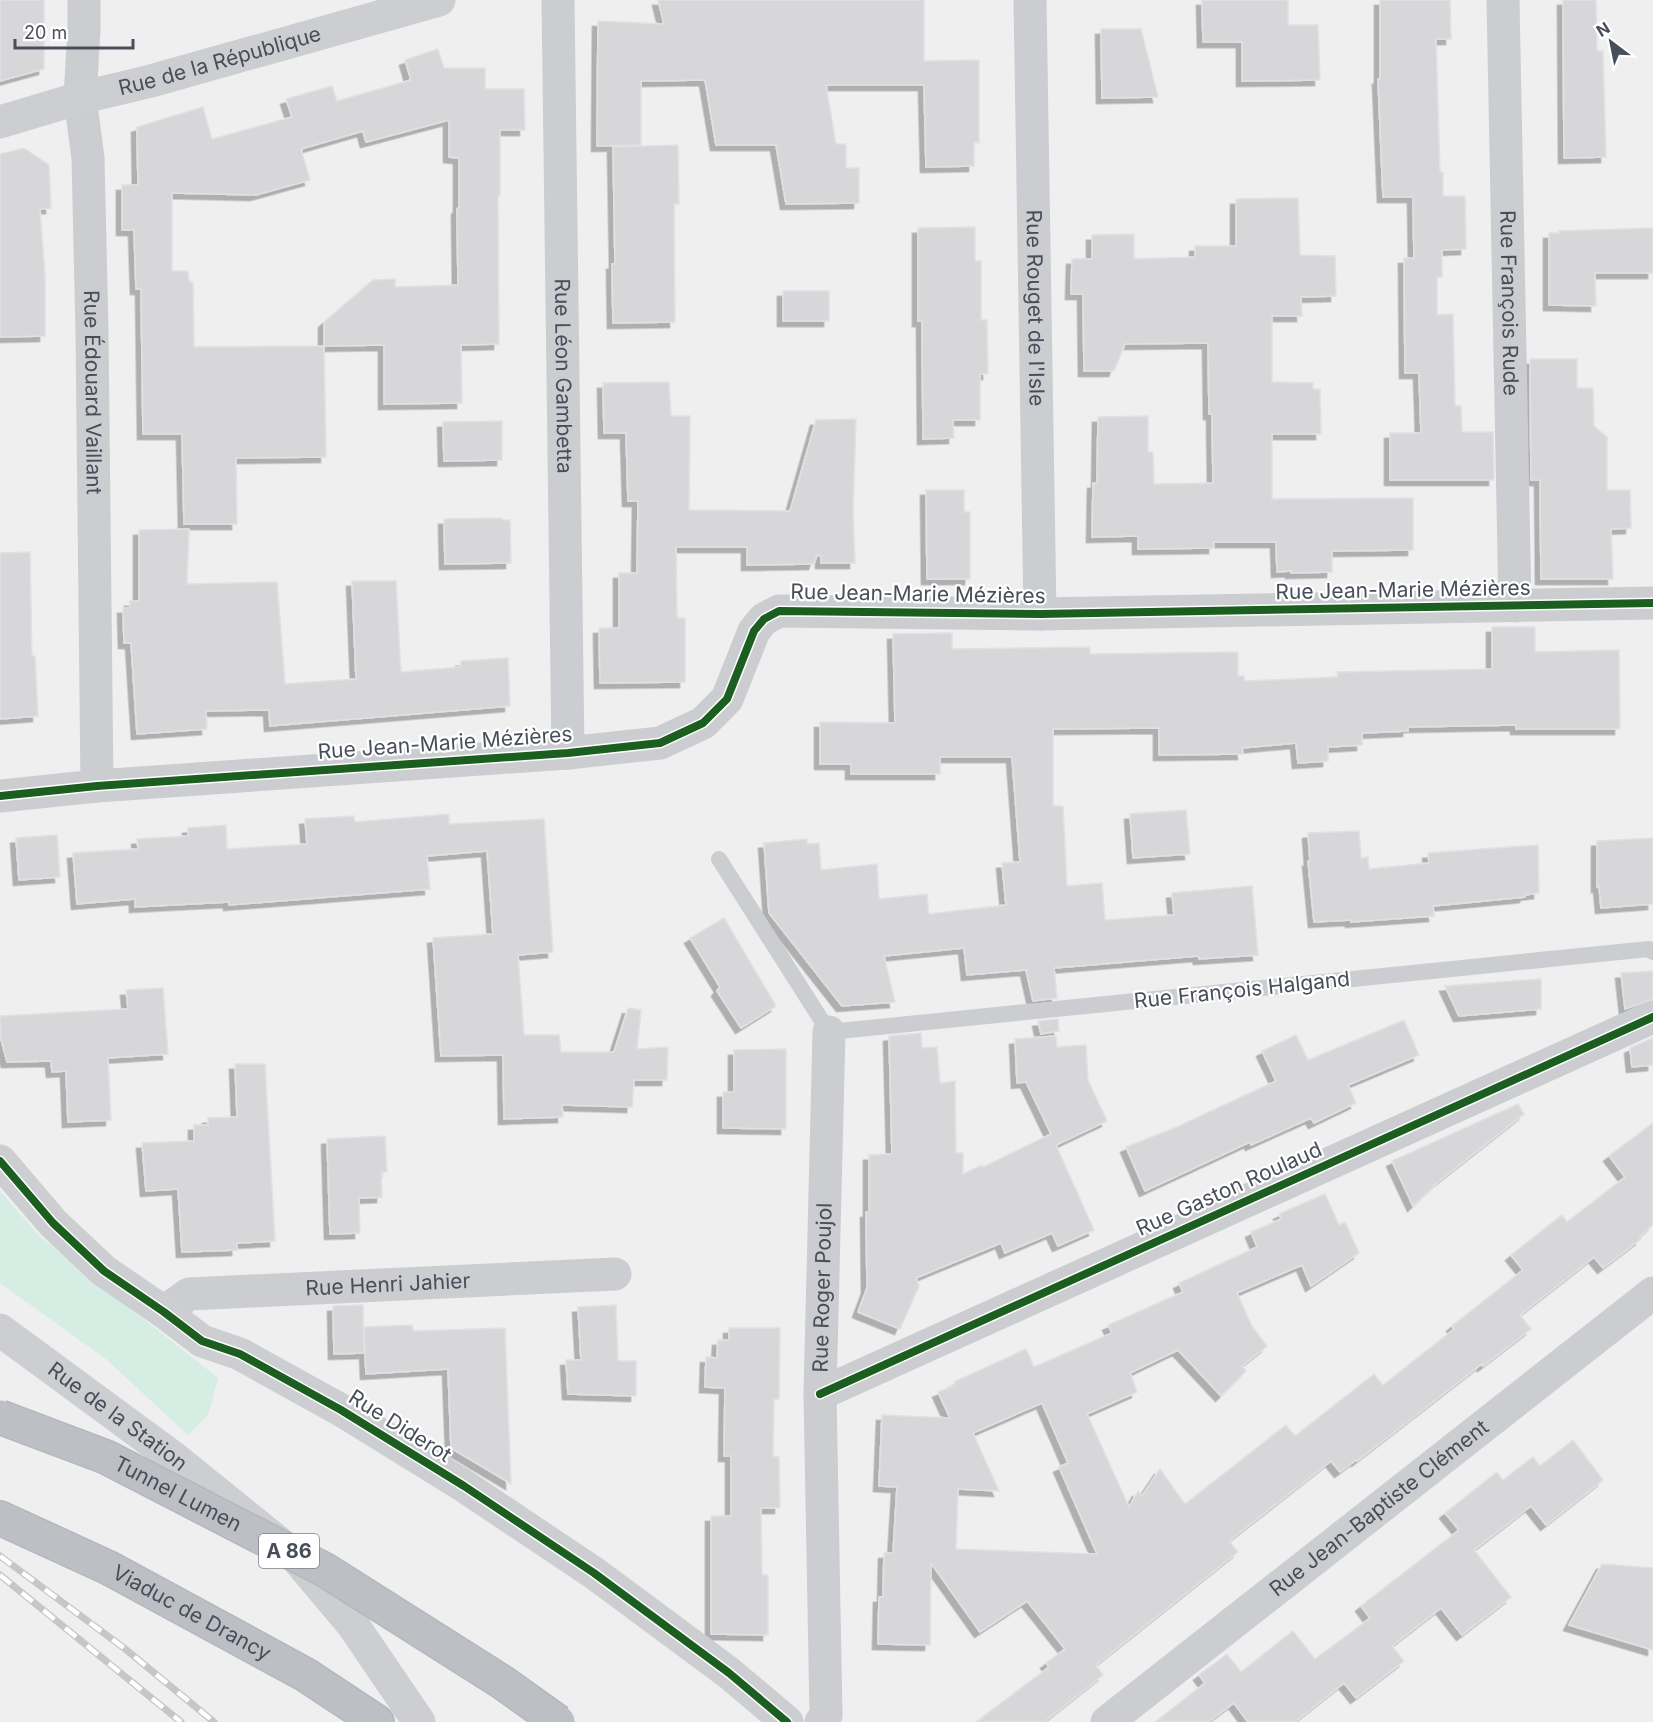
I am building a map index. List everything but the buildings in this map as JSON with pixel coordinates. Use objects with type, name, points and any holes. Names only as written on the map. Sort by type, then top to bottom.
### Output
[{"type":"highway","name":"Tunnel Lumen","points":[[0,1417],[106,1458],[325,1570],[502,1682],[558,1722]]},
{"type":"highway","name":"Viaduc de Drancy","points":[[0,1518],[109,1568],[306,1675],[377,1722]]},
{"type":"street","name":"Rue Édouard Vaillant","points":[[84,0],[80,98],[88,158],[97,786]]},
{"type":"street","name":"Rue de la République","points":[[0,123],[80,98],[151,81],[439,0]]},
{"type":"street","name":"Rue Léon Gambetta","points":[[558,0],[568,753]]},
{"type":"street","name":"Rue Rouget de l'Isle","points":[[1030,0],[1040,614]]},
{"type":"street","name":"Rue François Rude","points":[[1503,0],[1515,606]]},
{"type":"street","name":"Rue Jean-Marie Mézières","points":[[0,796],[97,786],[568,753],[660,743],[702,723],[727,699],[754,632],[764,619],[779,611],[1040,614],[1653,603]]},
{"type":"street","name":"Rue Gaston Roulaud","points":[[820,1394],[1653,1017]]},
{"type":"street","name":"Rue Roger Poujol","points":[[821,1722],[826,1715],[820,1394],[829,1032]]},
{"type":"street","name":"Rue Diderot","points":[[0,1161],[53,1223],[104,1271],[202,1341],[240,1354],[341,1410],[464,1486],[594,1572],[729,1673],[787,1722]]},
{"type":"street","name":"Rue Henri Jahier","points":[[164,1312],[189,1294],[615,1274]]},
{"type":"street","name":"Rue Jean-Baptiste Clément","points":[[1107,1722],[1653,1293]]},
{"type":"street","name":"Rue de la Station","points":[[0,1330],[174,1458],[295,1556],[353,1625],[419,1722]]},
{"type":"lane","points":[[719,859],[829,1032]]},
{"type":"lane","name":"Rue François Halgand","points":[[829,1032],[1649,949],[1653,952]]},
{"type":"green space","points":[[0,1191],[39,1236],[218,1378],[208,1415],[188,1435],[106,1359],[0,1283]]},
{"type":"railway","points":[[0,1556],[124,1648],[214,1722]]},
{"type":"railway","points":[[0,1575],[181,1722]]},
{"type":"cycle path","points":[[0,796],[97,786],[568,753],[660,743],[703,723],[727,699],[754,631],[764,619],[779,611],[1040,614],[1653,603]]},
{"type":"cycle path","points":[[820,1394],[1653,1017]]},
{"type":"cycle path","points":[[0,1161],[53,1223],[104,1271],[202,1341],[240,1354],[341,1410],[464,1486],[594,1573],[729,1673],[787,1722]]}]
